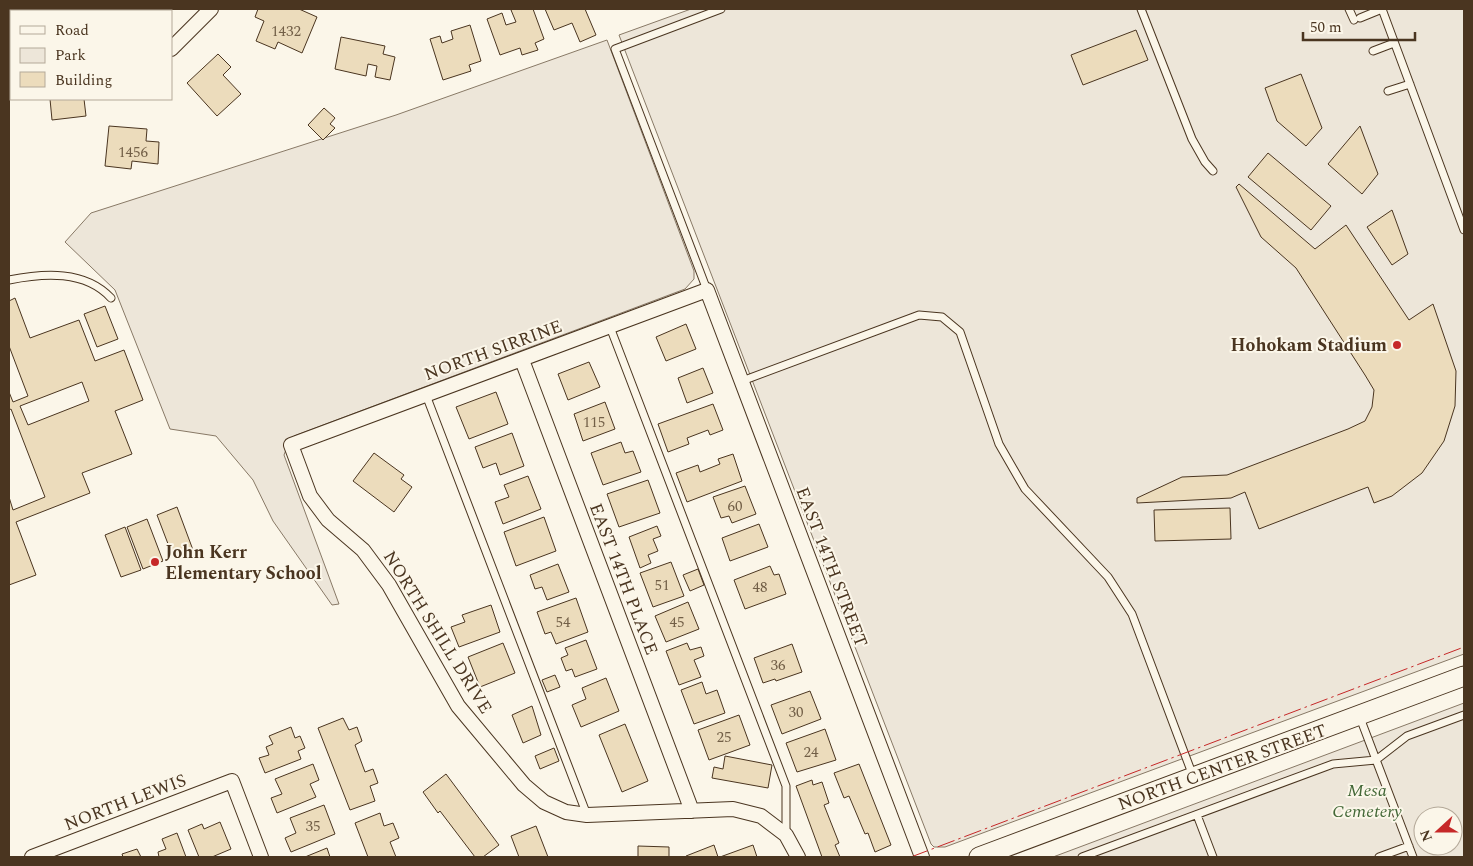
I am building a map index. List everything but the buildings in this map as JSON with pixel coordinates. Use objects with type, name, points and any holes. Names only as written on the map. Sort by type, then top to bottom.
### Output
[{"type":"street","points":[[172,48],[211,9]]},
{"type":"street","name":"NORTH SIRRINE","points":[[291,445],[707,290]]},
{"type":"street","name":"EAST 14TH STREET","points":[[707,290],[922,857]]},
{"type":"street","name":"EAST 14TH PLACE","points":[[522,360],[692,810]]},
{"type":"street","name":"NORTH SHILL DRIVE","points":[[291,445],[310,496],[328,520],[363,550],[390,585],[458,706],[524,785],[544,802],[566,812],[587,815],[733,809],[761,816],[786,835],[798,857]]},
{"type":"street","name":"NORTH CENTER STREET","points":[[979,857],[1464,676]]},
{"type":"street","name":"NORTH LEWIS","points":[[32,857],[232,781],[261,857]]},
{"type":"lane","points":[[707,290],[615,49],[721,9]]},
{"type":"lane","points":[[1141,9],[1192,140],[1204,162],[1213,171]]},
{"type":"lane","points":[[1349,9],[1357,19],[1382,9],[1464,230]]},
{"type":"lane","points":[[1373,51],[1394,43]]},
{"type":"lane","points":[[1388,91],[1410,84]]},
{"type":"lane","points":[[9,280],[27,277],[77,276],[102,288],[112,298]]},
{"type":"lane","points":[[742,381],[919,315],[942,317],[960,332],[999,444],[1025,489],[1108,577],[1132,614],[1193,777]]},
{"type":"lane","points":[[610,327],[786,786],[786,835]]},
{"type":"lane","points":[[426,395],[587,815]]},
{"type":"lane","points":[[1359,715],[1413,857]]},
{"type":"lane","points":[[1082,857],[1333,764],[1376,760],[1407,736],[1464,715]]},
{"type":"lane","points":[[1197,815],[1213,857]]},
{"type":"lane","points":[[1379,857],[1409,846]]},
{"type":"green space","points":[[691,9],[1464,9],[1464,654],[945,847],[934,847],[931,844],[619,35]]},
{"type":"green space","points":[[607,40],[694,271],[694,279],[685,289],[294,436],[289,442],[284,455],[339,604],[332,605],[273,521],[253,480],[216,436],[170,429],[115,290],[65,242],[91,213],[396,115]]},
{"type":"green space","name":"Mesa Cemetery","points":[[1464,703],[1464,857],[1053,857]]},
{"type":"power","points":[[911,857],[1464,647]]},
{"type":"place","name":"Hohokam Stadium","points":[[1397,345]]},
{"type":"place","name":"John Kerr Elementary School","points":[[155,562]]}]
